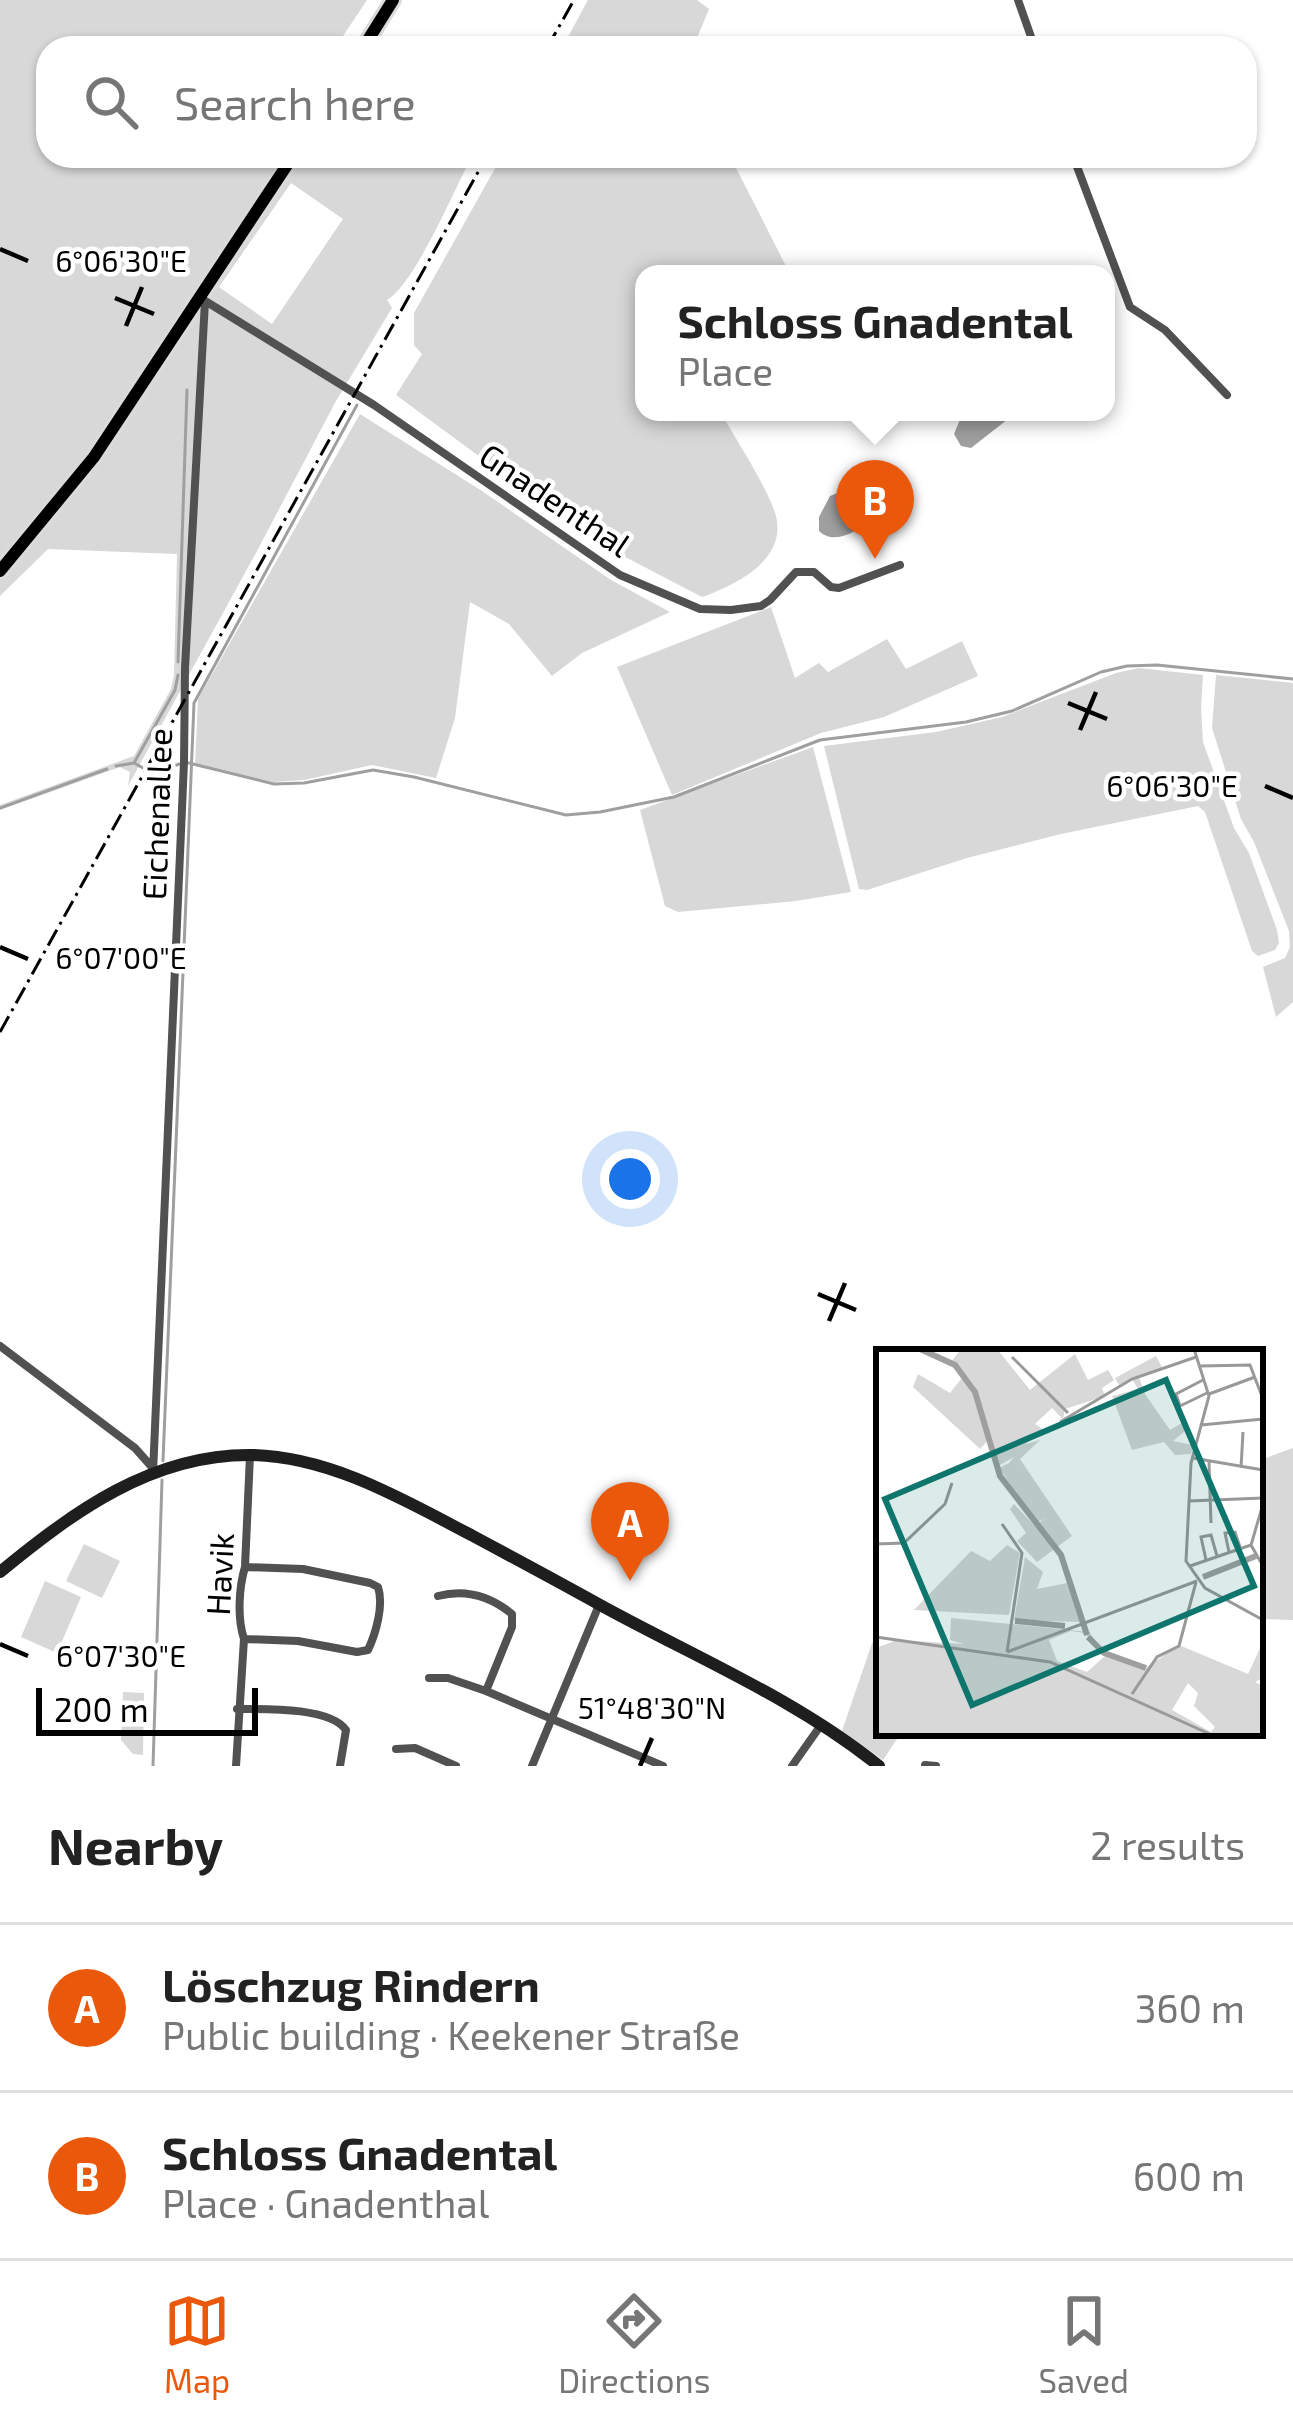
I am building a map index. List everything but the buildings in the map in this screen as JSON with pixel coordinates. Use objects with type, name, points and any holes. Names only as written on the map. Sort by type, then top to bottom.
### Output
[{"type":"main road","points":[[370,36],[393,0]]},
{"type":"main road","points":[[0,572],[94,457],[203,300],[286,168]]},
{"type":"main road","points":[[0,1572],[78,1511],[153,1473],[197,1460],[250,1455],[316,1466],[383,1491],[761,1690],[879,1766]]},
{"type":"street","points":[[1018,0],[1030,36]]},
{"type":"street","points":[[1078,168],[1114,265]]},
{"type":"street","points":[[1115,267],[1130,307],[1165,330],[1227,395]]},
{"type":"street","name":"Gnadenthal","points":[[203,300],[374,405],[620,574],[700,609],[730,610],[766,603],[796,572],[814,572],[839,588],[900,565]]},
{"type":"street","name":"Eichenallee","points":[[153,1473],[203,300]]},
{"type":"street","points":[[0,1346],[136,1448],[153,1473]]},
{"type":"street","name":"Havik","points":[[236,1766],[250,1455]]},
{"type":"street","points":[[244,1639],[298,1640],[368,1650],[381,1596],[370,1582],[303,1569],[245,1567]]},
{"type":"street","points":[[438,1596],[458,1591],[475,1595],[512,1614],[512,1628],[486,1691]]},
{"type":"street","points":[[532,1766],[599,1604]]},
{"type":"street","points":[[429,1678],[448,1678],[486,1691],[663,1766]]},
{"type":"street","points":[[237,1709],[301,1712],[340,1722],[346,1730],[340,1766]]},
{"type":"street","points":[[791,1766],[820,1725]]},
{"type":"street","points":[[397,1749],[415,1748],[456,1766]]},
{"type":"street","points":[[925,1765],[936,1766]]},
{"type":"shaded area","points":[[0,0],[367,0],[343,36],[36,36],[36,168],[466,168],[422,256],[387,300],[392,308],[336,401],[128,786],[130,772],[120,767],[0,810],[0,805],[134,756],[174,675],[177,554],[48,549],[0,596]],"holes":[[[291,183],[343,219],[272,324],[219,287]]]},
{"type":"shaded area","points":[[588,0],[697,0],[709,9],[698,36],[568,36]]},
{"type":"shaded area","points":[[495,168],[736,168],[785,265],[635,265],[635,421],[726,421],[774,511],[777,536],[772,549],[754,570],[702,597],[608,548],[396,395],[422,354],[414,345],[414,313]]},
{"type":"shaded area","points":[[360,414],[611,580],[670,612],[582,653],[552,676],[509,624],[470,602],[455,718],[436,778],[372,765],[273,782],[195,766],[198,699]]},
{"type":"shaded area","points":[[959,421],[1006,421],[971,448],[961,446],[954,434]]},
{"type":"shaded area","points":[[847,489],[877,499],[880,517],[849,534],[826,536],[819,531],[819,517],[830,496]]},
{"type":"shaded area","points":[[771,607],[795,678],[819,663],[828,672],[887,639],[906,669],[962,641],[978,676],[884,717],[821,733],[672,795],[617,667]]},
{"type":"shaded area","points":[[1139,668],[1203,675],[1203,742],[1277,930],[1275,950],[1258,956],[1252,951],[1205,812],[1198,806],[1061,834],[859,889],[824,746],[936,732],[1002,717]]},
{"type":"shaded area","points":[[1216,675],[1293,683],[1293,1002],[1276,1017],[1263,967],[1285,958],[1289,931],[1241,819],[1212,728]]},
{"type":"shaded area","points":[[813,747],[851,892],[678,912],[665,906],[640,810]]},
{"type":"shaded area","points":[[1293,1448],[1293,1620],[1263,1619],[1263,1459]]},
{"type":"shaded area","points":[[84,1544],[120,1561],[102,1598],[66,1581]]},
{"type":"shaded area","points":[[45,1581],[81,1597],[57,1653],[21,1637]]},
{"type":"shaded area","points":[[876,1640],[876,1736],[899,1736],[883,1760],[842,1731]]},
{"type":"shaded area","points":[[123,1692],[144,1693],[143,1755],[133,1754],[121,1740]]},
{"type":"waterway","points":[[178,662],[187,390]]},
{"type":"waterway","points":[[163,1461],[194,703],[357,405]]},
{"type":"waterway","points":[[189,763],[274,784],[373,770],[566,815],[674,797],[820,740],[966,722],[1012,711],[1101,672],[1127,666],[1293,679]]},
{"type":"waterway","points":[[134,763],[175,690],[178,675]]},
{"type":"waterway","points":[[116,766],[134,763],[154,774],[179,764]]},
{"type":"waterway","points":[[0,808],[107,769]]},
{"type":"waterway","points":[[153,1766],[162,1480]]},
{"type":"railway","points":[[554,36],[574,0]]},
{"type":"railway","points":[[0,1032],[480,168]]},
{"type":"place","name":"Schloss Gnadental","points":[[875,559]]},
{"type":"place","name":"Löschzug Rindern","points":[[630,1581]]}]
